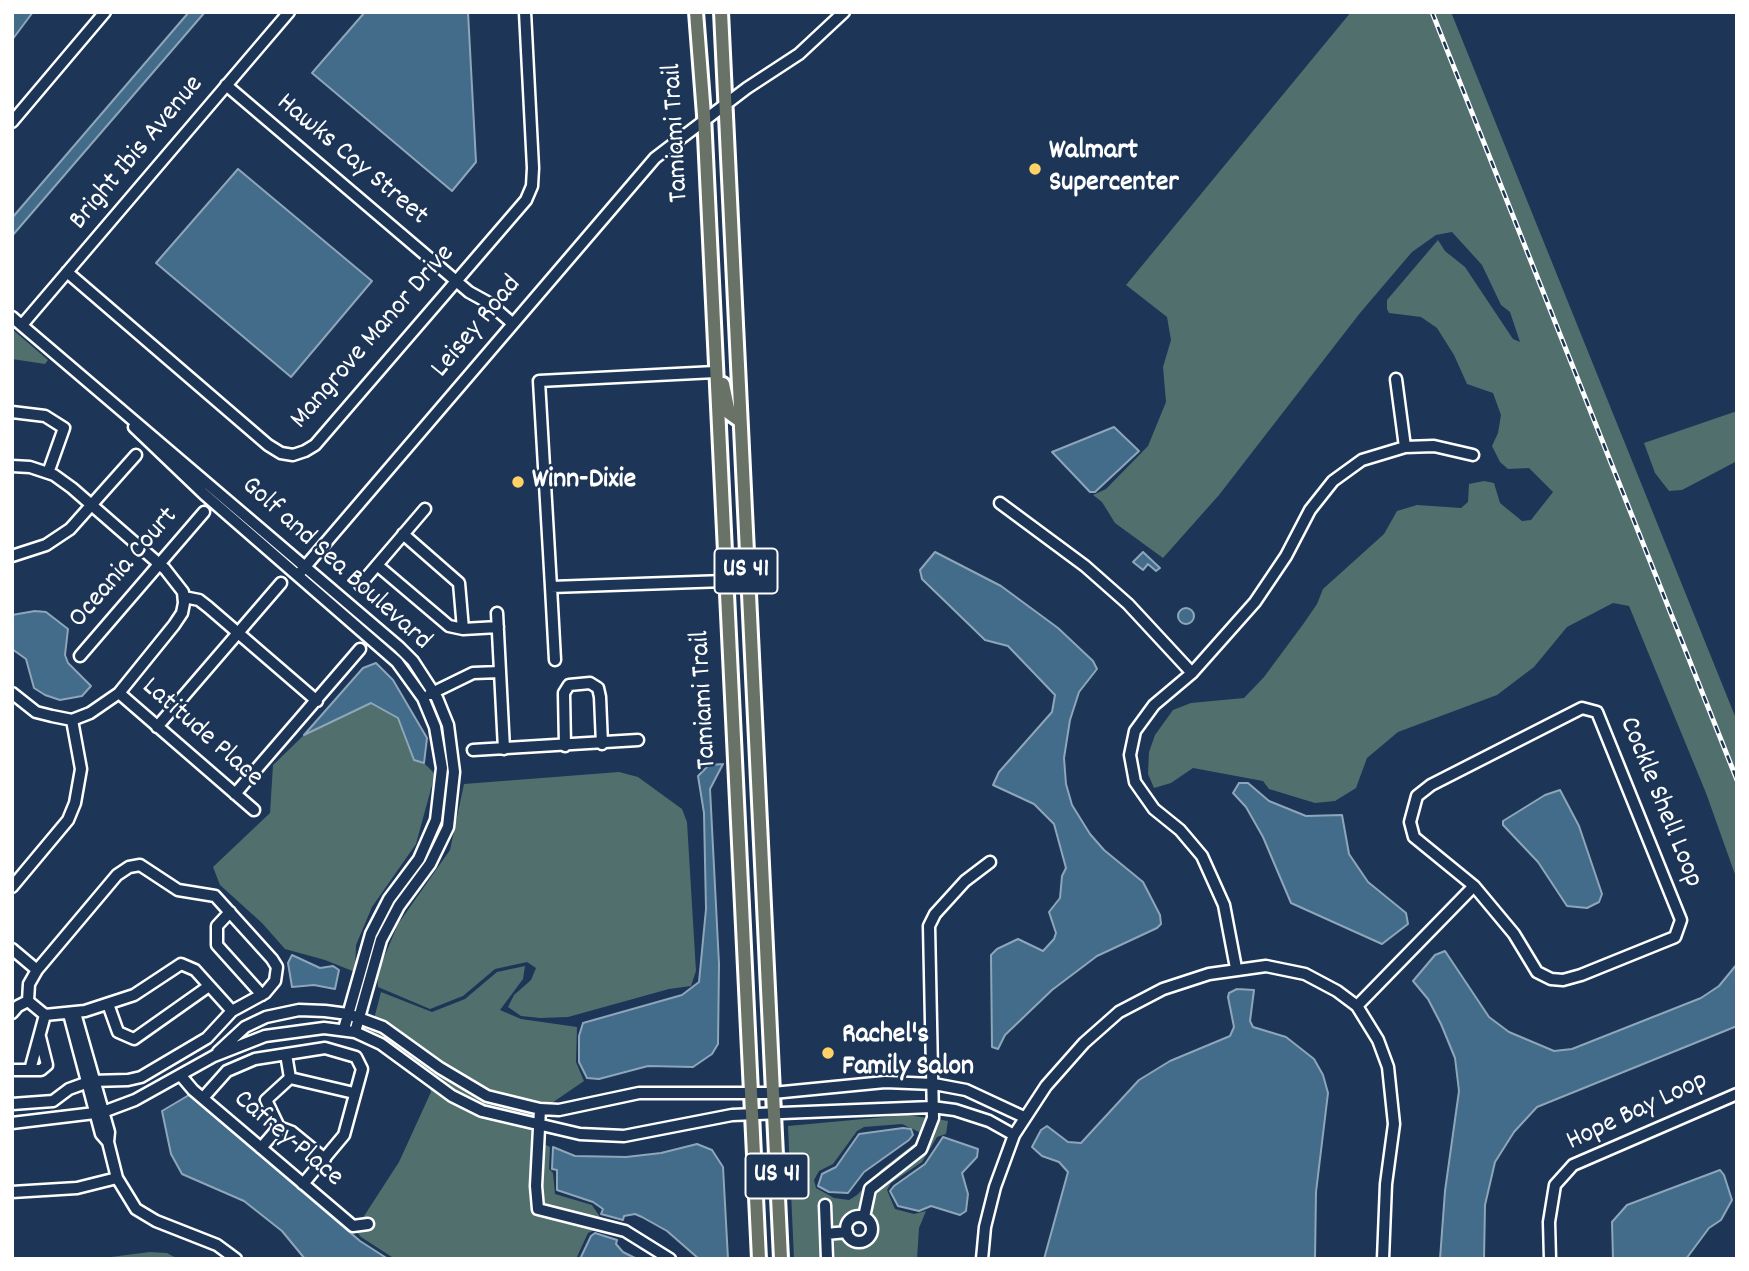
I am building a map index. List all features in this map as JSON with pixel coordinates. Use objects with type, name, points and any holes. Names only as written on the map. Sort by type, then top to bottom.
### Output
[{"type":"main road","name":"Tamiami Trail","points":[[696,12],[704,122],[759,1259]]},
{"type":"main road","name":"Tamiami Trail","points":[[721,12],[781,1259]]},
{"type":"main road","points":[[713,334],[722,348],[725,402],[729,413],[740,421]]},
{"type":"main road","points":[[725,581],[739,587],[748,612]]},
{"type":"main road","points":[[736,802],[744,824],[760,837]]},
{"type":"street","points":[[12,122],[105,12]]},
{"type":"street","name":"Bright Ibis Avenue","points":[[22,325],[289,12]]},
{"type":"street","name":"Mangrove Manor Drive","points":[[67,272],[268,445],[281,453],[293,455],[315,445],[526,200],[532,186],[525,12]]},
{"type":"street","name":"Leisey Road","points":[[302,571],[654,158],[799,54],[844,12]]},
{"type":"street","name":"Hawks Cay Street","points":[[226,85],[456,280],[512,323]]},
{"type":"street","name":"Golf and Sea Boulevard","points":[[12,317],[302,571],[397,662],[423,698],[435,727],[442,768],[436,820],[419,859],[389,899],[375,924],[344,1029]]},
{"type":"street","points":[[555,660],[539,381],[715,373]]},
{"type":"street","points":[[1396,379],[1405,447]]},
{"type":"street","points":[[12,412],[45,416],[64,428],[48,473]]},
{"type":"street","points":[[1236,968],[1224,905],[1202,856],[1180,830],[1141,794],[1131,768],[1131,743],[1142,718],[1192,673],[1255,602],[1326,488],[1362,460],[1405,447],[1434,446],[1473,455]]},
{"type":"street","points":[[12,556],[32,551],[58,538],[92,505],[136,455]]},
{"type":"street","points":[[12,466],[30,467],[48,473],[92,505],[159,563],[176,581],[184,597],[178,620],[119,693],[90,713],[72,720],[36,712],[12,693]]},
{"type":"street","points":[[1000,503],[1085,566],[1128,604],[1192,673]]},
{"type":"street","points":[[360,585],[425,509]]},
{"type":"street","name":"Oceania Court","points":[[80,656],[204,512]]},
{"type":"street","points":[[403,534],[459,583],[463,629]]},
{"type":"street","points":[[377,565],[449,626],[463,629],[498,627]]},
{"type":"street","name":"Golf and Sea Boulevard","points":[[302,571],[413,661],[434,692],[448,725],[452,748],[453,799],[448,827],[430,864],[399,905],[381,940],[355,1032]]},
{"type":"street","points":[[551,587],[725,581]]},
{"type":"street","points":[[157,727],[281,583]]},
{"type":"street","points":[[184,597],[199,600],[317,701]]},
{"type":"street","points":[[497,613],[504,749]]},
{"type":"street","points":[[235,794],[360,649]]},
{"type":"street","points":[[423,698],[473,673],[500,672]]},
{"type":"street","points":[[565,746],[564,692],[569,685],[590,683],[598,688],[600,697],[602,744]]},
{"type":"street","name":"Latitude Place","points":[[119,693],[254,810]]},
{"type":"street","name":"Cockle Shell Loop","points":[[1582,708],[1597,712],[1681,920],[1675,937],[1581,975],[1563,980],[1551,979],[1536,972],[1514,934],[1474,886],[1414,837],[1410,822],[1417,796],[1431,785],[1582,708]]},
{"type":"street","points":[[12,887],[68,820],[75,803],[81,769],[72,720]]},
{"type":"street","points":[[473,750],[638,740]]},
{"type":"street","points":[[847,1232],[855,1241],[867,1238],[871,1225],[864,1217],[865,1202],[875,1182],[912,1157],[926,1141],[933,1118],[934,1084],[929,926],[935,914],[965,881],[990,862]]},
{"type":"street","points":[[12,1104],[53,1101],[91,1081],[141,1077],[207,1038],[232,1011],[262,995],[275,981],[277,967],[215,896],[178,890],[140,865],[129,867],[117,875],[37,970],[29,984],[28,1001]]},
{"type":"street","points":[[1357,1006],[1474,886]]},
{"type":"street","points":[[230,912],[217,926],[217,945],[262,995]]},
{"type":"street","points":[[12,949],[37,970]]},
{"type":"street","points":[[28,1001],[45,1015],[72,1013],[134,995],[181,964],[188,964],[232,1011]]},
{"type":"street","points":[[982,1259],[985,1227],[995,1186],[1014,1135],[1024,1117],[1084,1043],[1119,1012],[1163,989],[1236,968],[1266,966],[1306,974],[1338,991],[1357,1006],[1378,1040],[1393,1095],[1394,1124],[1386,1184],[1383,1259]]},
{"type":"street","points":[[108,1004],[118,1032],[134,1039],[209,986]]},
{"type":"street","points":[[14,1006],[28,1001]]},
{"type":"street","points":[[12,1124],[99,1112],[135,1100],[182,1077],[214,1056],[245,1027],[266,1017],[299,1010],[359,1017],[403,1038],[440,1068],[487,1096],[540,1109],[559,1110],[639,1093],[773,1093],[885,1083],[934,1084],[967,1090],[1024,1117]]},
{"type":"street","points":[[72,1013],[99,1112],[101,1134],[108,1142],[117,1178],[127,1198],[144,1215],[217,1245],[236,1259]]},
{"type":"street","points":[[12,1070],[30,1070],[45,1015]]},
{"type":"street","points":[[214,1056],[265,1036],[299,1029],[344,1029],[391,1050],[452,1096],[482,1111],[580,1134],[624,1136],[732,1115],[932,1107],[955,1110],[989,1121],[1014,1135]]},
{"type":"street","points":[[202,1098],[235,1066],[325,1048],[356,1057],[362,1069],[344,1135],[303,1184]]},
{"type":"street","points":[[286,1054],[290,1078]]},
{"type":"street","name":"Cafrey Place","points":[[182,1077],[202,1098],[353,1226],[368,1224]]},
{"type":"street","points":[[290,1078],[354,1093]]},
{"type":"street","points":[[290,1078],[266,1100],[279,1127],[292,1132],[325,1159]]},
{"type":"street","name":"Hope Bay Loop","points":[[1550,1259],[1549,1222],[1555,1185],[1573,1165],[1737,1094]]},
{"type":"street","points":[[540,1109],[536,1186],[538,1209],[625,1231],[670,1259]]},
{"type":"street","points":[[261,1148],[279,1127]]},
{"type":"street","points":[[12,1192],[76,1188],[117,1178]]},
{"type":"street","points":[[825,1205],[827,1259]]},
{"type":"street","points":[[847,1232],[849,1221],[864,1217]]},
{"type":"street","points":[[826,1234],[847,1232]]},
{"type":"green space","points":[[1351,12],[1451,12],[1737,721],[1737,880],[1706,793],[1629,606],[1613,603],[1567,627],[1534,667],[1497,695],[1398,732],[1367,758],[1356,788],[1335,801],[1315,803],[1269,789],[1263,781],[1193,768],[1171,783],[1154,788],[1148,774],[1149,752],[1155,735],[1173,710],[1191,703],[1244,698],[1264,677],[1304,623],[1323,589],[1384,534],[1397,511],[1417,505],[1461,508],[1468,502],[1469,484],[1484,481],[1494,483],[1500,503],[1522,521],[1531,520],[1553,492],[1529,468],[1508,469],[1500,462],[1492,446],[1498,433],[1501,415],[1493,393],[1467,384],[1454,355],[1437,328],[1421,317],[1389,313],[1387,309],[1387,300],[1438,240],[1445,251],[1465,267],[1513,339],[1520,342],[1510,312],[1501,305],[1482,265],[1452,232],[1436,235],[1412,252],[1360,313],[1219,495],[1163,558],[1115,523],[1102,502],[1093,495],[1106,489],[1148,446],[1166,402],[1163,367],[1171,340],[1167,317],[1126,285]]},
{"type":"green space","points":[[12,329],[48,360],[45,364],[12,359]]},
{"type":"green space","points":[[1737,411],[1737,461],[1682,490],[1669,491],[1655,473],[1644,443]]},
{"type":"green space","points":[[371,703],[399,718],[414,760],[424,763],[435,774],[416,844],[372,907],[356,945],[355,972],[285,949],[262,923],[220,885],[213,867],[270,813],[273,765],[304,735]]},
{"type":"green space","points":[[619,772],[638,777],[682,809],[687,822],[696,971],[691,986],[669,989],[568,1017],[540,1018],[521,1016],[508,1007],[514,995],[531,980],[536,968],[527,962],[495,969],[463,996],[430,1009],[378,987],[377,974],[398,924],[450,850],[464,784]]},
{"type":"green space","points":[[525,966],[523,979],[500,1010],[521,1019],[577,1027],[576,1062],[584,1081],[549,1105],[489,1092],[442,1065],[405,1035],[374,1019],[381,992],[432,1012],[465,999],[497,972]]},
{"type":"green space","points":[[372,1026],[459,1085],[486,1099],[536,1112],[536,1121],[483,1108],[453,1093],[401,1049],[370,1034]]},
{"type":"green space","points":[[429,1084],[480,1115],[535,1129],[531,1186],[534,1209],[606,1229],[605,1233],[595,1230],[588,1233],[576,1259],[395,1259],[361,1237],[355,1230],[399,1162],[431,1092]]},
{"type":"green space","points":[[907,1115],[928,1118],[917,1146],[875,1176],[919,1140],[919,1132],[902,1124],[864,1127],[857,1131],[833,1164],[819,1171],[814,1180],[816,1188],[834,1198],[849,1200],[868,1183],[860,1212],[849,1215],[842,1228],[830,1229],[829,1201],[821,1201],[823,1259],[794,1259],[788,1126]]},
{"type":"green space","points":[[937,1119],[948,1121],[946,1134],[937,1137],[922,1162],[891,1183],[887,1190],[895,1209],[914,1214],[926,1211],[919,1228],[917,1259],[831,1259],[830,1237],[845,1236],[860,1245],[874,1237],[875,1225],[868,1215],[873,1191],[924,1151]]},
{"type":"green space","points":[[543,1131],[544,1144],[550,1147],[549,1169],[553,1173],[555,1194],[592,1205],[600,1217],[608,1221],[541,1205]]},
{"type":"green space","points":[[150,1252],[167,1253],[178,1259],[95,1259]]},
{"type":"water","points":[[12,12],[33,12],[12,40]]},
{"type":"water","points":[[189,12],[205,12],[12,236],[12,218]]},
{"type":"water","points":[[365,12],[468,12],[476,162],[452,191],[312,73]]},
{"type":"water","points":[[238,169],[372,281],[291,377],[156,263]]},
{"type":"water","points":[[1114,427],[1139,451],[1095,492],[1090,492],[1052,452]]},
{"type":"water","points":[[935,552],[1001,586],[1058,628],[1093,661],[1097,669],[1079,692],[1070,720],[1064,758],[1066,784],[1072,805],[1090,834],[1104,850],[1143,882],[1160,915],[1161,924],[1157,928],[1097,956],[1052,990],[1005,1035],[998,1049],[992,1047],[991,955],[997,949],[1018,939],[1043,951],[1054,939],[1056,933],[1049,912],[1060,898],[1062,876],[1066,868],[1054,824],[1034,804],[993,785],[999,772],[1052,712],[1055,695],[1008,646],[985,640],[922,579],[920,570]]},
{"type":"water","points":[[1143,552],[1160,568],[1156,571],[1148,564],[1143,570],[1133,562]]},
{"type":"water","points":[[1186,608],[1192,610],[1192,622],[1186,624],[1180,622],[1178,616],[1180,610]]},
{"type":"water","points":[[46,612],[68,629],[65,655],[68,663],[91,686],[82,696],[60,700],[34,688],[26,659],[12,649],[12,615]]},
{"type":"water","points":[[376,663],[393,680],[427,738],[424,763],[414,760],[398,718],[371,703],[304,735],[363,668]]},
{"type":"water","points":[[723,764],[710,789],[719,964],[718,1044],[712,1054],[693,1067],[648,1066],[599,1079],[587,1078],[579,1062],[579,1036],[583,1023],[682,995],[699,982],[706,909],[704,813],[698,776],[709,765]]},
{"type":"water","points":[[1239,783],[1248,783],[1269,801],[1306,816],[1342,815],[1349,854],[1368,882],[1406,913],[1408,924],[1382,944],[1291,903],[1263,837],[1246,807],[1233,793]]},
{"type":"water","points":[[1560,790],[1579,826],[1602,894],[1599,902],[1587,908],[1567,906],[1538,862],[1503,825],[1503,821],[1545,795]]},
{"type":"water","points":[[1445,951],[1489,1017],[1509,1032],[1554,1051],[1572,1049],[1701,998],[1719,986],[1737,964],[1737,1026],[1537,1107],[1514,1132],[1495,1162],[1485,1205],[1484,1259],[1440,1259],[1445,1191],[1459,1091],[1455,1058],[1441,1024],[1428,999],[1413,981],[1435,955]]},
{"type":"water","points":[[292,955],[320,968],[333,966],[339,970],[335,989],[314,985],[292,987],[288,963]]},
{"type":"water","points":[[1237,989],[1254,990],[1250,1021],[1253,1027],[1286,1037],[1314,1059],[1323,1075],[1328,1093],[1316,1192],[1315,1259],[1044,1259],[1068,1172],[1059,1162],[1042,1156],[1032,1147],[1041,1130],[1047,1126],[1068,1142],[1081,1143],[1139,1080],[1170,1061],[1230,1036],[1234,1027],[1228,997],[1229,993]]},
{"type":"water","points":[[189,1095],[360,1241],[388,1259],[305,1259],[282,1231],[244,1201],[182,1174],[171,1154],[162,1111]]},
{"type":"water","points":[[911,1129],[913,1135],[909,1140],[864,1172],[848,1193],[829,1192],[818,1186],[822,1174],[836,1167],[859,1134]]},
{"type":"water","points":[[943,1137],[978,1149],[977,1157],[962,1173],[968,1194],[966,1211],[960,1215],[931,1206],[919,1211],[898,1206],[890,1191],[925,1164]]},
{"type":"water","points":[[697,1144],[712,1150],[723,1167],[728,1259],[699,1259],[667,1231],[642,1217],[635,1214],[624,1216],[623,1220],[601,1214],[603,1209],[593,1202],[557,1190],[557,1170],[552,1169],[553,1147],[575,1156],[626,1157],[661,1153]]},
{"type":"water","points":[[1720,1170],[1732,1200],[1721,1220],[1709,1228],[1686,1259],[1613,1259],[1612,1222],[1627,1205]]},
{"type":"water","points":[[595,1233],[617,1240],[616,1244],[623,1252],[637,1259],[580,1259]]},
{"type":"railway","points":[[1432,12],[1737,780]]},
{"type":"place","name":"Walmart Supercenter","points":[[1035,169]]},
{"type":"place","name":"Winn-Dixie","points":[[518,482]]},
{"type":"place","name":"Rachel's Family Salon","points":[[828,1053]]}]
